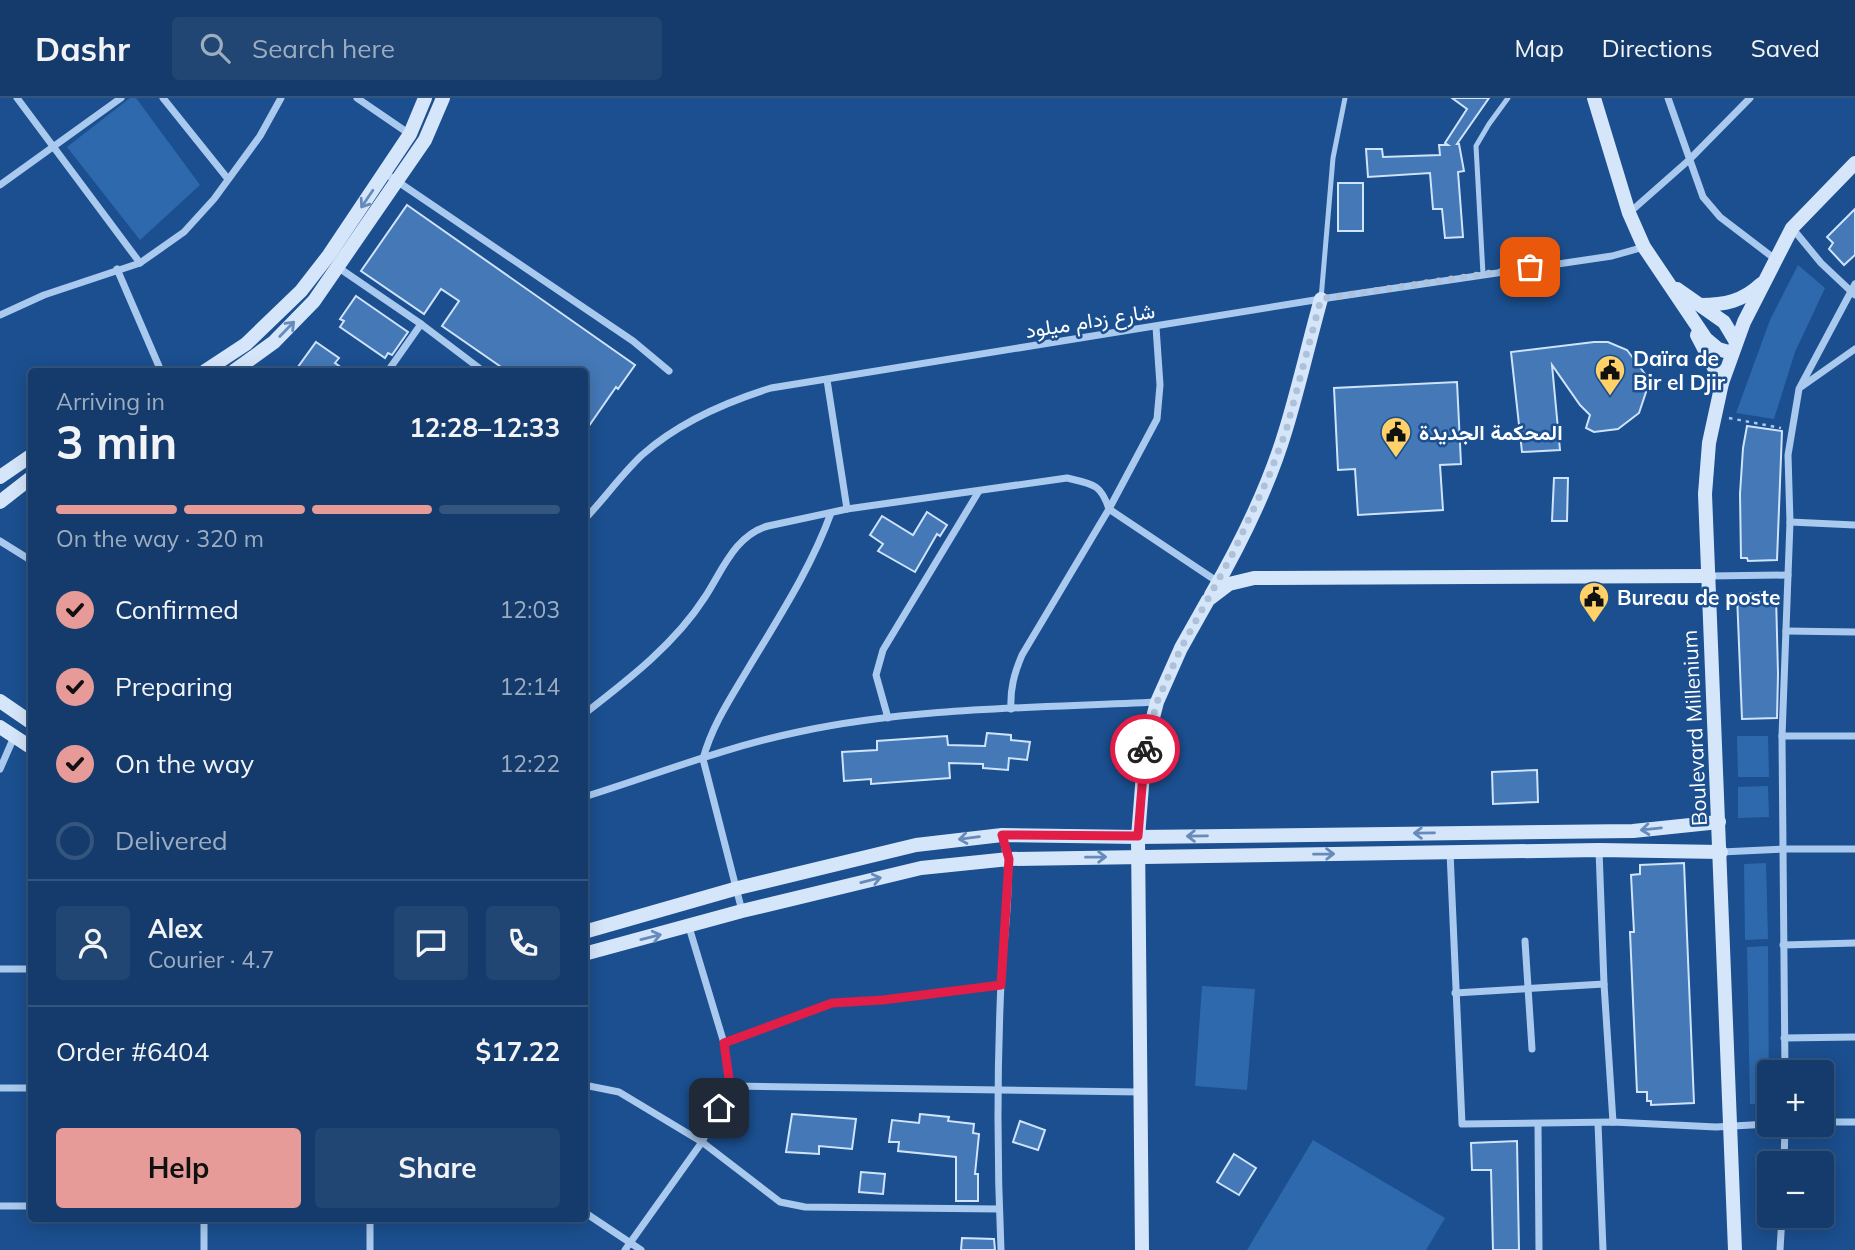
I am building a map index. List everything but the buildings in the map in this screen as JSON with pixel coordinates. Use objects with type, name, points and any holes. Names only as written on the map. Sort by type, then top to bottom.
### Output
[{"type":"main road","points":[[210,368],[246,344],[301,290],[329,255],[410,134],[425,98]]},
{"type":"main road","points":[[238,368],[274,342],[314,301],[340,268],[425,140],[443,98]]},
{"type":"main road","points":[[1594,98],[1629,213],[1644,247],[1670,284],[1695,311],[1711,344],[1734,347],[1724,321],[1695,311]]},
{"type":"main road","name":"Boulevard Millenium","points":[[1735,1250],[1705,494],[1709,443],[1722,383],[1734,347],[1792,228],[1855,163]]},
{"type":"main road","points":[[1695,311],[1730,303],[1754,291],[1765,280]]},
{"type":"main road","points":[[1142,1250],[1138,836],[1145,748],[1157,702],[1181,648],[1218,582],[1269,476],[1286,431],[1321,299]]},
{"type":"main road","points":[[1695,311],[1706,354],[1722,383]]},
{"type":"main road","points":[[0,477],[28,458]]},
{"type":"main road","points":[[0,502],[28,480]]},
{"type":"main road","points":[[1208,600],[1229,584],[1254,578],[1709,576]]},
{"type":"main road","points":[[0,701],[28,720]]},
{"type":"main road","points":[[0,727],[28,745]]},
{"type":"main road","points":[[588,931],[738,888],[916,845],[1002,835],[1633,831],[1719,822]]},
{"type":"main road","points":[[588,953],[743,911],[921,868],[1009,859],[1599,850],[1721,852]]},
{"type":"street","points":[[17,98],[140,263]]},
{"type":"street","points":[[0,185],[121,98]]},
{"type":"street","points":[[163,98],[228,179]]},
{"type":"street","points":[[0,315],[44,295],[140,263],[184,232],[214,200],[260,136],[281,98]]},
{"type":"street","points":[[357,98],[410,134],[425,140]]},
{"type":"street","points":[[1668,98],[1703,197],[1720,217],[1776,259]]},
{"type":"street","points":[[1629,213],[1689,160],[1750,98]]},
{"type":"street","points":[[384,173],[633,341],[669,371]]},
{"type":"street","points":[[1785,1060],[1782,736],[1790,522],[1788,455],[1799,389],[1820,346],[1853,290],[1821,263],[1792,228]]},
{"type":"street","name":"شارع زدام ميلود","points":[[588,516],[643,454],[682,427],[738,398],[771,388],[1321,299],[1612,256],[1644,247]]},
{"type":"street","points":[[340,268],[479,368]]},
{"type":"street","points":[[117,269],[160,368]]},
{"type":"street","points":[[390,368],[421,324]]},
{"type":"street","points":[[1012,709],[1013,676],[1022,655],[1109,509],[1157,419],[1160,385],[1156,327]]},
{"type":"street","points":[[1799,389],[1855,349]]},
{"type":"street","points":[[827,380],[847,509]]},
{"type":"street","points":[[588,711],[666,645],[705,598],[734,551],[748,535],[768,526],[847,509],[1068,478],[1101,489],[1109,509],[1218,582]]},
{"type":"street","points":[[888,718],[876,675],[883,650],[979,491]]},
{"type":"street","points":[[743,911],[703,759],[735,688],[820,544],[831,513]]},
{"type":"street","points":[[1790,522],[1855,525]]},
{"type":"street","points":[[0,541],[28,558]]},
{"type":"street","points":[[1709,576],[1788,575]]},
{"type":"street","points":[[1786,631],[1855,632]]},
{"type":"street","points":[[588,796],[797,732],[888,718],[1157,702]]},
{"type":"street","points":[[1782,736],[1855,736]]},
{"type":"street","points":[[0,769],[15,737]]},
{"type":"street","points":[[1001,1250],[1001,985],[1009,859],[1002,835]]},
{"type":"street","points":[[1721,852],[1855,849]]},
{"type":"street","points":[[1599,850],[1604,985],[1614,1122]]},
{"type":"street","points":[[1450,852],[1462,1124],[1614,1122],[1757,1125]]},
{"type":"street","points":[[625,1250],[702,1142],[730,1086],[724,1043],[689,927]]},
{"type":"street","points":[[1525,941],[1532,1049]]},
{"type":"street","points":[[1783,945],[1855,943]]},
{"type":"street","points":[[0,969],[28,969]]},
{"type":"street","points":[[724,1043],[832,1003],[883,1000],[1001,985]]},
{"type":"street","points":[[1455,993],[1604,985]]},
{"type":"street","points":[[1784,1038],[1855,1037]]},
{"type":"street","points":[[588,1086],[620,1092],[702,1142],[780,1202],[805,1207],[999,1209]]},
{"type":"street","points":[[730,1086],[1140,1092]]},
{"type":"street","points":[[0,1088],[28,1088]]},
{"type":"street","points":[[1834,1122],[1855,1122]]},
{"type":"street","points":[[1598,1123],[1603,1250]]},
{"type":"street","points":[[1538,1124],[1539,1250]]},
{"type":"street","points":[[0,1206],[28,1206]]},
{"type":"street","points":[[588,1215],[641,1250]]},
{"type":"street","points":[[204,1222],[204,1250]]},
{"type":"street","points":[[370,1222],[370,1250]]},
{"type":"street","points":[[1780,1250],[1781,1228]]},
{"type":"lane","points":[[1321,299],[1333,158],[1345,98]]},
{"type":"lane","points":[[1483,274],[1476,146],[1508,98]]},
{"type":"path","points":[[1716,415],[1791,430]]},
{"type":"shaded area","points":[[130,98],[136,98],[200,185],[140,240],[67,147]]},
{"type":"shaded area","points":[[1798,265],[1825,288],[1795,352],[1774,419],[1736,413],[1770,320]]},
{"type":"shaded area","points":[[1737,736],[1768,736],[1769,777],[1738,777]]},
{"type":"shaded area","points":[[1768,786],[1769,817],[1738,818],[1738,787]]},
{"type":"shaded area","points":[[1766,863],[1768,939],[1745,940],[1744,864]]},
{"type":"shaded area","points":[[1768,946],[1769,1060],[1757,1060],[1757,1104],[1750,1104],[1747,947]]},
{"type":"shaded area","points":[[1202,986],[1255,989],[1247,1090],[1195,1086]]},
{"type":"shaded area","points":[[1313,1140],[1445,1218],[1426,1250],[1247,1250]]},
{"type":"way so far","points":[[1145,749],[1157,702],[1181,648],[1232,555],[1269,476],[1286,431],[1321,299],[1530,267]]},
{"type":"place","name":"Daïra de Bir el Djir","points":[[1610,397]]},
{"type":"place","name":"المحكمة الجديدة","points":[[1396,459]]},
{"type":"place","name":"Bureau de poste","points":[[1594,624]]},
{"type":"route","points":[[719,1108],[730,1086],[724,1043],[832,1003],[883,1000],[1001,985],[1009,859],[1002,835],[1138,836],[1145,749]]}]
